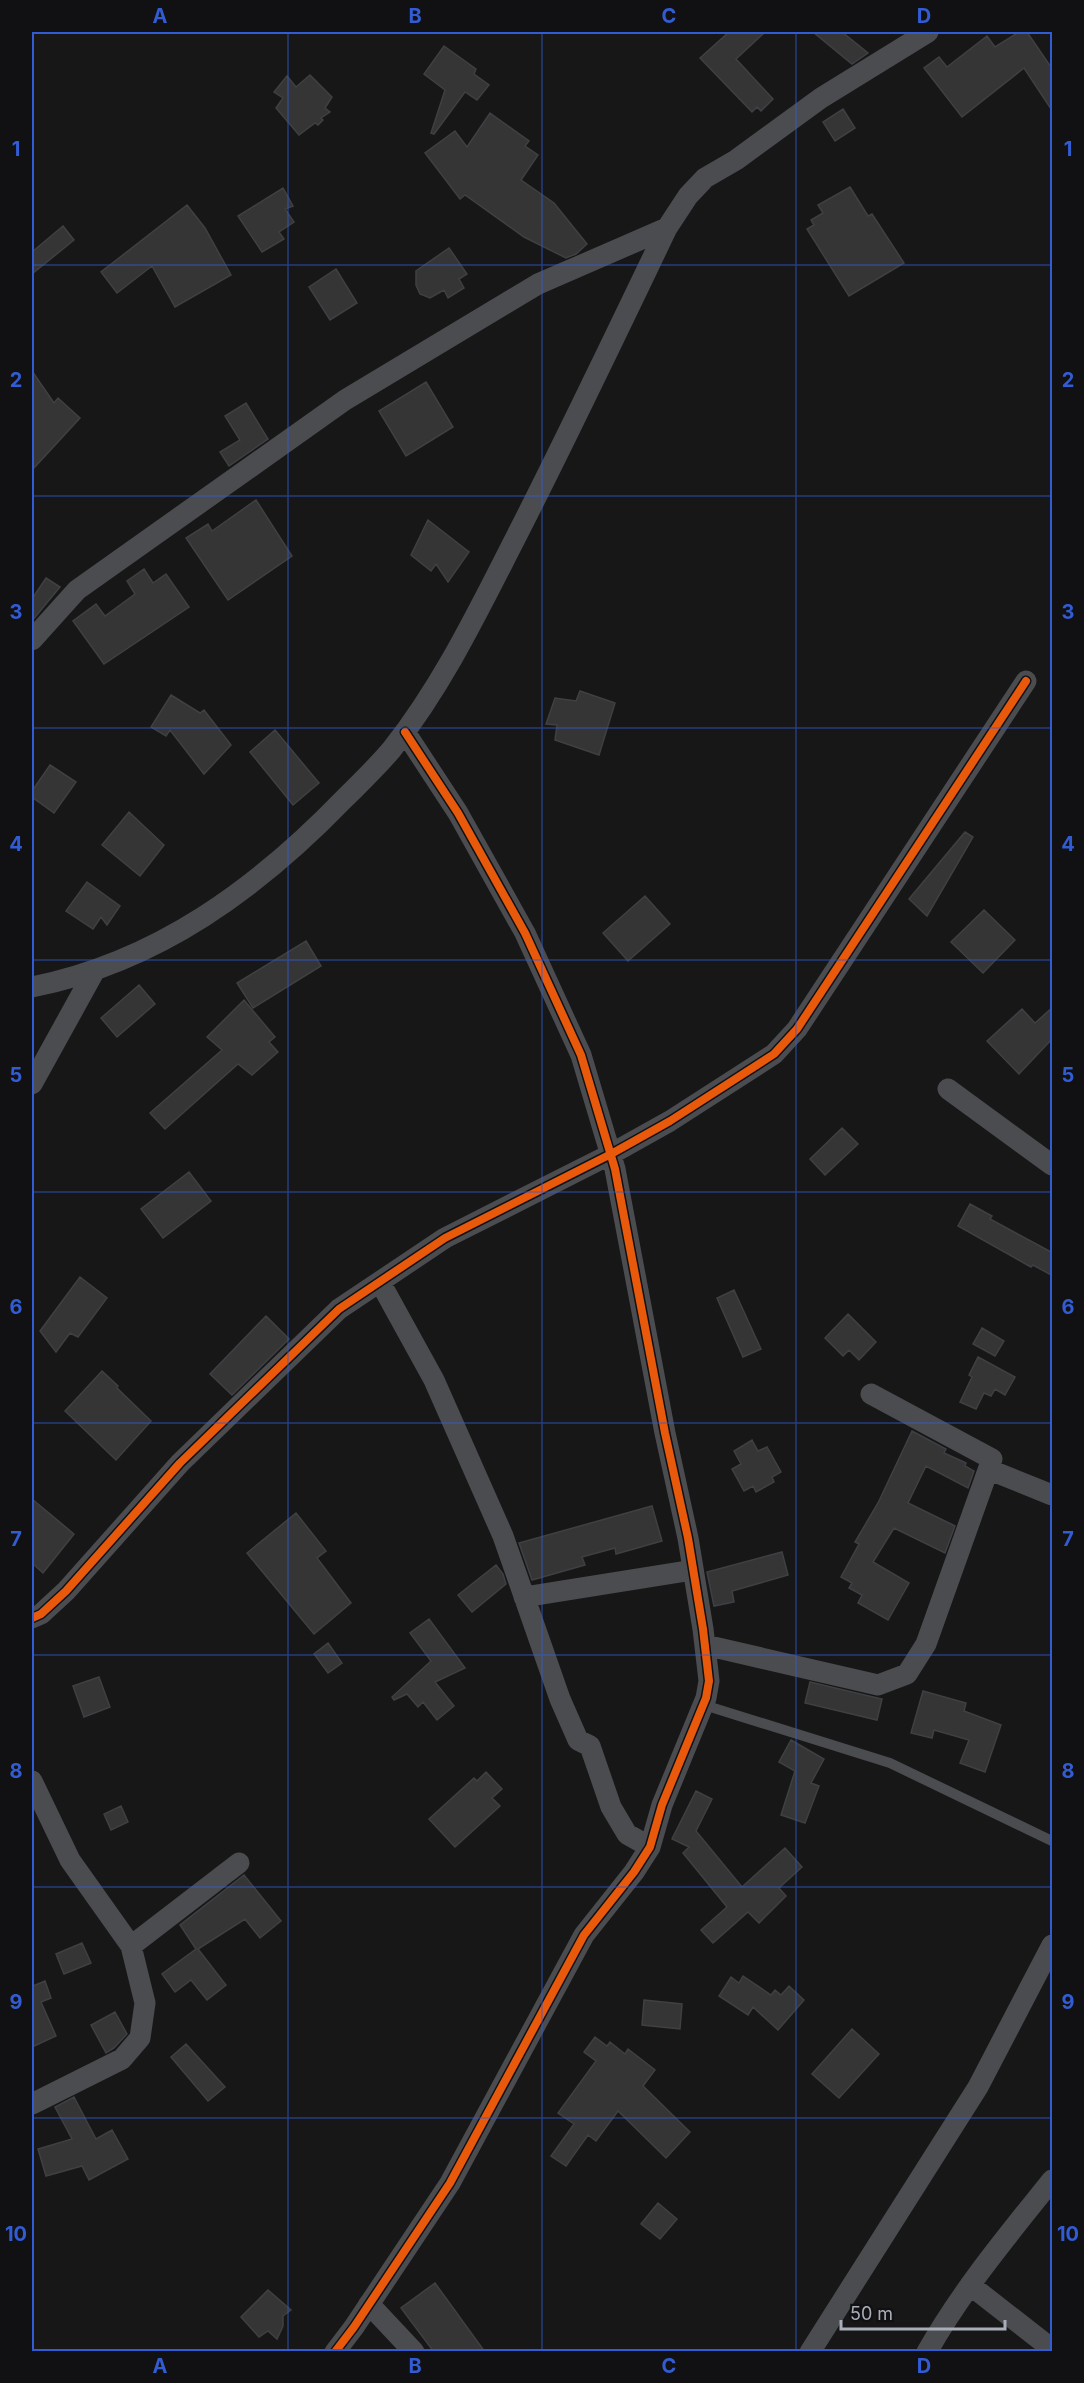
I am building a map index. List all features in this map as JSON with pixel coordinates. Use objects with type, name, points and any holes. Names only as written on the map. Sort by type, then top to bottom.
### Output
[{"type":"street","points":[[32,987],[68,980],[117,962],[199,921],[250,885],[308,836],[390,751],[456,657],[562,446],[667,228],[688,196],[705,178],[736,160],[821,98],[928,32]]},
{"type":"street","points":[[32,640],[76,590],[345,400],[538,284],[667,228]]},
{"type":"street","points":[[32,1618],[40,1614],[66,1591],[180,1463],[339,1309],[445,1238],[611,1154],[670,1121],[774,1054],[797,1029],[1026,681]]},
{"type":"street","points":[[335,2352],[450,2183],[584,1935],[634,1872],[650,1847],[662,1805],[704,1705],[709,1680],[693,1570],[611,1154],[581,1055],[525,933],[458,813],[405,732]]},
{"type":"street","points":[[32,1084],[95,970]]},
{"type":"street","points":[[948,1089],[1053,1166]]},
{"type":"street","points":[[380,1282],[434,1380],[503,1536],[560,1699],[578,1740],[590,1746],[611,1807],[627,1834],[650,1847]]},
{"type":"street","points":[[705,1645],[878,1685],[907,1674],[926,1644],[990,1470],[992,1459],[870,1394]]},
{"type":"street","points":[[990,1470],[1053,1495]]},
{"type":"street","points":[[524,1597],[693,1570]]},
{"type":"street","points":[[32,1781],[70,1860],[131,1946],[145,2003],[140,2038],[123,2059],[32,2104]]},
{"type":"street","points":[[131,1946],[239,1863]]},
{"type":"street","points":[[810,2352],[978,2087],[1053,1945]]},
{"type":"street","points":[[927,2352],[942,2324],[970,2285],[1053,2180]]},
{"type":"street","points":[[970,2285],[1053,2349]]},
{"type":"street","points":[[369,2304],[414,2352]]},
{"type":"lane","points":[[704,1705],[890,1763],[1053,1841]]},
{"type":"building","points":[[729,32],[765,32],[736,59],[773,99],[761,111],[757,107],[752,112],[700,58]]},
{"type":"building","points":[[813,32],[842,32],[868,53],[852,64]]},
{"type":"building","points":[[1019,32],[1027,32],[1053,70],[1053,112],[1024,68],[962,117],[924,68],[939,57],[947,67],[987,36],[995,47]]},
{"type":"building","points":[[444,46],[476,69],[474,74],[489,85],[477,100],[465,92],[434,134],[431,133],[445,90],[424,74]]},
{"type":"building","points":[[310,75],[332,97],[325,108],[330,112],[321,118],[323,120],[318,125],[315,123],[299,135],[276,108],[283,98],[274,92],[287,76],[296,87]]},
{"type":"building","points":[[843,109],[855,128],[835,141],[823,122]]},
{"type":"building","points":[[490,113],[529,141],[525,146],[538,155],[521,180],[554,203],[587,244],[576,254],[566,258],[524,237],[465,195],[460,199],[425,153],[455,131],[467,147]]},
{"type":"building","points":[[850,187],[868,216],[872,214],[904,263],[849,296],[807,229],[814,225],[811,220],[823,213],[818,205]]},
{"type":"building","points":[[283,188],[293,206],[285,209],[294,222],[279,232],[284,239],[262,252],[238,216]]},
{"type":"building","points":[[187,205],[205,228],[231,275],[175,307],[152,266],[117,293],[101,272]]},
{"type":"building","points":[[63,226],[74,240],[32,274],[32,252]]},
{"type":"building","points":[[449,248],[467,274],[459,279],[464,288],[448,298],[444,290],[430,298],[420,294],[416,285],[416,271]]},
{"type":"building","points":[[336,269],[357,303],[330,320],[309,287]]},
{"type":"building","points":[[32,371],[54,403],[58,398],[80,418],[32,470]]},
{"type":"building","points":[[426,382],[453,427],[406,456],[379,411]]},
{"type":"building","points":[[246,403],[268,439],[229,466],[220,452],[240,440],[225,416]]},
{"type":"building","points":[[256,500],[292,556],[228,600],[186,538],[208,524],[212,531]]},
{"type":"building","points":[[428,520],[469,552],[448,582],[436,564],[431,571],[411,555]]},
{"type":"building","points":[[144,569],[153,583],[166,574],[189,607],[104,664],[73,621],[96,604],[105,616],[135,594],[127,581]]},
{"type":"building","points":[[46,578],[60,587],[32,621],[32,599]]},
{"type":"building","points":[[580,691],[615,703],[599,755],[555,740],[557,725],[546,724],[555,698],[576,701]]},
{"type":"building","points":[[171,695],[200,713],[204,710],[231,745],[204,774],[170,730],[166,736],[151,727]]},
{"type":"building","points":[[275,730],[319,783],[293,805],[250,752]]},
{"type":"building","points":[[50,765],[76,782],[54,813],[32,797],[32,791]]},
{"type":"building","points":[[129,812],[164,845],[140,876],[102,845]]},
{"type":"building","points":[[965,832],[973,837],[927,916],[909,899]]},
{"type":"building","points":[[87,882],[120,906],[107,925],[101,917],[93,929],[66,911]]},
{"type":"building","points":[[645,896],[670,924],[628,961],[603,933]]},
{"type":"building","points":[[984,910],[1015,940],[983,973],[951,942]]},
{"type":"building","points":[[306,941],[321,966],[253,1008],[237,983]]},
{"type":"building","points":[[139,985],[155,1004],[117,1037],[101,1018]]},
{"type":"building","points":[[244,1000],[275,1037],[269,1042],[278,1052],[252,1075],[238,1064],[165,1129],[150,1113],[222,1050],[207,1037]]},
{"type":"building","points":[[1053,1007],[1053,1038],[1019,1074],[987,1041],[1022,1009],[1035,1023]]},
{"type":"building","points":[[842,1128],[858,1144],[825,1175],[810,1159]]},
{"type":"building","points":[[189,1172],[211,1201],[163,1238],[141,1209]]},
{"type":"building","points":[[970,1204],[992,1216],[990,1219],[1053,1253],[1053,1276],[1033,1265],[1031,1267],[958,1226]]},
{"type":"building","points":[[80,1277],[107,1298],[78,1337],[70,1333],[56,1352],[40,1331]]},
{"type":"building","points":[[734,1290],[761,1349],[743,1357],[717,1298]]},
{"type":"building","points":[[848,1314],[876,1342],[859,1360],[849,1350],[843,1356],[825,1338]]},
{"type":"building","points":[[266,1316],[289,1339],[232,1395],[210,1374]]},
{"type":"building","points":[[982,1328],[1004,1341],[995,1356],[973,1344]]},
{"type":"building","points":[[978,1357],[1015,1377],[1005,1395],[995,1389],[991,1396],[984,1393],[976,1409],[960,1402],[972,1377],[969,1375]]},
{"type":"building","points":[[102,1371],[151,1421],[116,1460],[65,1411]]},
{"type":"building","points":[[912,1431],[946,1449],[944,1453],[966,1463],[965,1466],[974,1471],[968,1488],[926,1466],[908,1503],[955,1526],[945,1553],[894,1528],[873,1562],[909,1583],[888,1620],[858,1603],[862,1595],[849,1588],[852,1583],[841,1577],[859,1544],[855,1542],[878,1503]]},
{"type":"building","points":[[752,1440],[758,1451],[767,1447],[781,1472],[772,1477],[774,1482],[756,1492],[753,1486],[744,1491],[732,1469],[741,1464],[734,1451]]},
{"type":"building","points":[[32,1499],[74,1534],[43,1573],[32,1563]]},
{"type":"building","points":[[652,1506],[662,1541],[616,1554],[615,1548],[582,1557],[585,1565],[532,1580],[519,1543]]},
{"type":"building","points":[[296,1513],[326,1551],[317,1558],[351,1603],[314,1634],[247,1553]]},
{"type":"building","points":[[782,1552],[788,1575],[732,1591],[734,1602],[714,1606],[707,1572]]},
{"type":"building","points":[[496,1565],[503,1574],[506,1584],[472,1612],[458,1595]]},
{"type":"building","points":[[429,1619],[465,1668],[435,1682],[454,1706],[437,1720],[423,1702],[418,1707],[407,1694],[394,1700],[392,1697],[431,1661],[410,1633]]},
{"type":"building","points":[[328,1643],[342,1663],[328,1673],[314,1654]]},
{"type":"building","points":[[99,1677],[110,1707],[84,1717],[73,1686]]},
{"type":"building","points":[[810,1682],[882,1699],[877,1720],[805,1703]]},
{"type":"building","points":[[923,1691],[966,1703],[964,1711],[1001,1725],[985,1772],[960,1763],[969,1740],[934,1730],[932,1738],[911,1733]]},
{"type":"building","points":[[791,1740],[824,1759],[811,1783],[819,1786],[805,1823],[781,1815],[795,1771],[779,1762]]},
{"type":"building","points":[[486,1772],[502,1789],[492,1798],[500,1806],[455,1847],[429,1819],[474,1778],[477,1781]]},
{"type":"building","points":[[696,1791],[712,1799],[696,1831],[742,1887],[785,1848],[802,1867],[779,1888],[786,1896],[759,1923],[748,1912],[713,1943],[701,1930],[727,1907],[683,1853],[689,1847],[672,1839]]},
{"type":"building","points":[[121,1806],[128,1822],[111,1830],[104,1814]]},
{"type":"building","points":[[244,1875],[281,1921],[260,1938],[245,1919],[198,1949],[226,1985],[207,2000],[191,1980],[175,1992],[162,1974],[196,1949],[180,1925]]},
{"type":"building","points":[[82,1943],[91,1963],[64,1974],[56,1954]]},
{"type":"building","points":[[743,1976],[771,1995],[775,1990],[781,1995],[789,1986],[804,2000],[778,2030],[753,2007],[748,2015],[719,1996],[731,1977],[739,1983]]},
{"type":"building","points":[[32,1981],[33,1986],[45,1981],[51,1998],[41,2002],[56,2036],[32,2047]]},
{"type":"building","points":[[644,2000],[682,2004],[680,2029],[642,2025]]},
{"type":"building","points":[[115,2012],[127,2034],[106,2053],[91,2025]]},
{"type":"building","points":[[852,2029],[879,2054],[839,2098],[812,2074]]},
{"type":"building","points":[[595,2037],[607,2046],[610,2042],[625,2054],[628,2049],[655,2070],[643,2086],[690,2132],[666,2158],[618,2111],[596,2141],[588,2135],[566,2166],[551,2156],[574,2124],[558,2113],[596,2061],[584,2052]]},
{"type":"building","points":[[186,2044],[225,2087],[208,2101],[171,2057]]},
{"type":"building","points":[[74,2097],[96,2139],[112,2130],[128,2159],[89,2180],[82,2166],[46,2176],[38,2149],[72,2139],[55,2107]]},
{"type":"building","points":[[658,2203],[677,2219],[660,2239],[641,2224]]},
{"type":"building","points":[[435,2283],[485,2352],[434,2352],[401,2308]]},
{"type":"building","points":[[268,2290],[291,2310],[283,2316],[283,2326],[277,2339],[268,2331],[259,2337],[241,2317]]},
{"type":"cycle path","points":[[32,1618],[41,1614],[66,1591],[180,1463],[339,1309],[445,1238],[611,1154],[670,1121],[774,1054],[797,1029],[1026,681]]},
{"type":"cycle path","points":[[335,2352],[450,2183],[584,1935],[634,1872],[650,1847],[662,1805],[706,1698],[709,1681],[688,1538],[665,1433],[615,1169],[581,1055],[525,933],[458,813],[405,732]]}]
